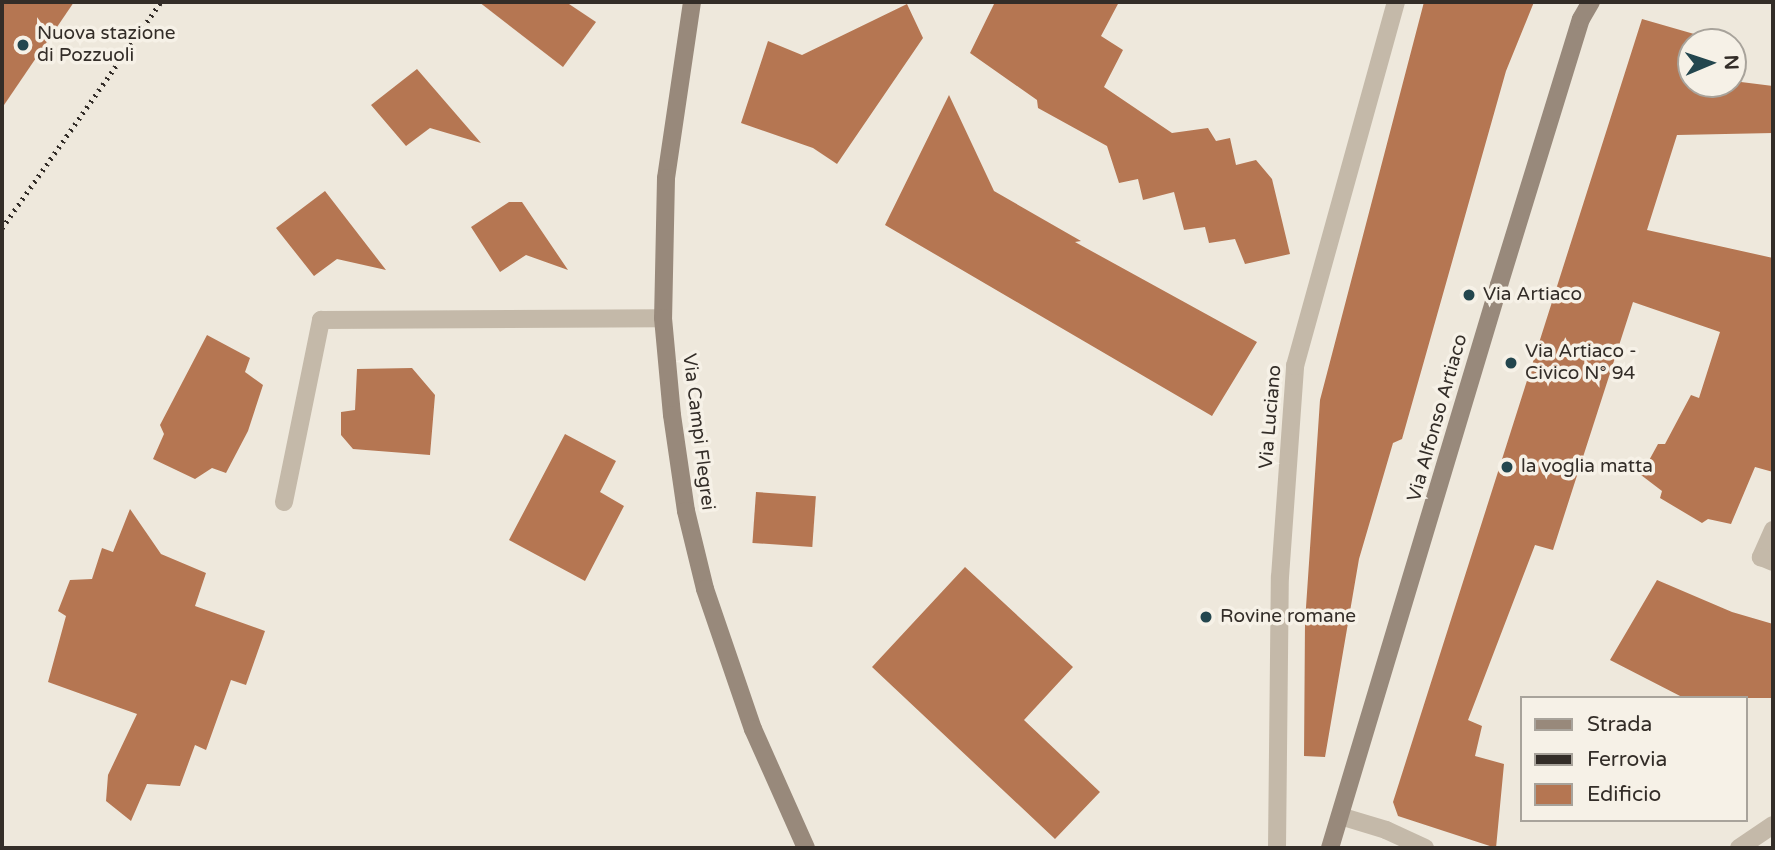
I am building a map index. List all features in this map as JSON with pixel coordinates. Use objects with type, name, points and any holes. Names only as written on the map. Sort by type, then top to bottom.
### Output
[{"type":"main road","name":"Via Campi Flegrei","points":[[692,2],[666,178],[663,318],[686,511],[705,589],[753,729],[806,848]]},
{"type":"main road","name":"Via Alfonso Artiaco","points":[[1330,848],[1507,258],[1581,19],[1591,2]]},
{"type":"street","name":"Via Luciano","points":[[1277,848],[1280,577],[1295,366],[1396,2]]},
{"type":"street","points":[[284,502],[321,320],[663,318]]},
{"type":"street","points":[[1773,530],[1761,557],[1773,562]]},
{"type":"street","points":[[1340,816],[1386,830],[1425,848]]},
{"type":"street","points":[[1739,848],[1773,825]]},
{"type":"building","name":"Nuova stazione di Pozzuoli","points":[[2,2],[74,2],[2,108]]},
{"type":"building","points":[[479,2],[566,2],[596,22],[563,67]]},
{"type":"building","points":[[995,2],[1119,2],[1101,36],[1123,50],[1104,87],[1172,133],[1208,128],[1216,141],[1230,138],[1236,165],[1256,160],[1272,179],[1290,254],[1245,264],[1235,239],[1209,243],[1205,227],[1184,230],[1174,192],[1143,200],[1138,179],[1119,183],[1107,146],[1038,108],[1037,100],[970,53]]},
{"type":"building","points":[[1424,2],[1534,2],[1506,71],[1402,439],[1393,443],[1359,559],[1325,757],[1304,756],[1305,622],[1320,400]]},
{"type":"building","points":[[907,4],[923,38],[837,164],[813,148],[741,123],[768,41],[802,55]]},
{"type":"building","points":[[1642,19],[1677,29],[1677,98],[1747,98],[1747,83],[1773,86],[1773,133],[1677,135],[1647,230],[1773,258],[1773,472],[1755,467],[1731,524],[1708,519],[1702,523],[1660,498],[1662,491],[1641,475],[1658,444],[1665,444],[1691,395],[1699,398],[1720,332],[1633,302],[1553,550],[1535,545],[1468,720],[1482,726],[1475,756],[1504,764],[1496,848],[1398,816],[1393,802]]},
{"type":"building","points":[[417,69],[481,143],[430,128],[406,146],[371,105]]},
{"type":"building","points":[[949,95],[994,191],[1081,241],[1075,242],[1257,342],[1212,416],[885,225]]},
{"type":"building","points":[[325,191],[386,270],[337,259],[314,276],[276,228]]},
{"type":"building","points":[[509,202],[522,202],[568,270],[526,255],[500,272],[471,227]]},
{"type":"building","points":[[207,335],[250,358],[245,372],[263,385],[248,431],[226,473],[212,468],[195,479],[153,459],[164,434],[160,425]]},
{"type":"building","points":[[412,368],[435,395],[430,455],[353,449],[341,435],[341,412],[355,410],[357,369]]},
{"type":"building","points":[[565,434],[616,461],[600,492],[624,506],[585,581],[509,540]]},
{"type":"building","points":[[756,492],[816,496],[812,547],[752,543]]},
{"type":"building","points":[[130,509],[161,554],[206,573],[195,606],[265,631],[246,685],[231,680],[206,750],[195,745],[180,786],[147,784],[131,821],[106,801],[108,775],[137,714],[48,682],[66,616],[58,611],[70,580],[92,579],[102,548],[113,552]]},
{"type":"building","points":[[965,567],[1073,667],[1024,720],[1100,792],[1055,839],[872,667]]},
{"type":"building","points":[[1657,580],[1732,612],[1773,624],[1773,698],[1680,696],[1610,660]]},
{"type":"railway","points":[[2,228],[161,2]]},
{"type":"place","name":"Nuova stazione di Pozzuoli","points":[[23,45]]},
{"type":"place","name":"Via Artiaco","points":[[1469,295]]},
{"type":"place","name":"Via Artiaco - Civico N° 94","points":[[1511,363]]},
{"type":"place","name":"la voglia matta","points":[[1507,467]]},
{"type":"place","name":"Rovine romane","points":[[1206,617]]}]
